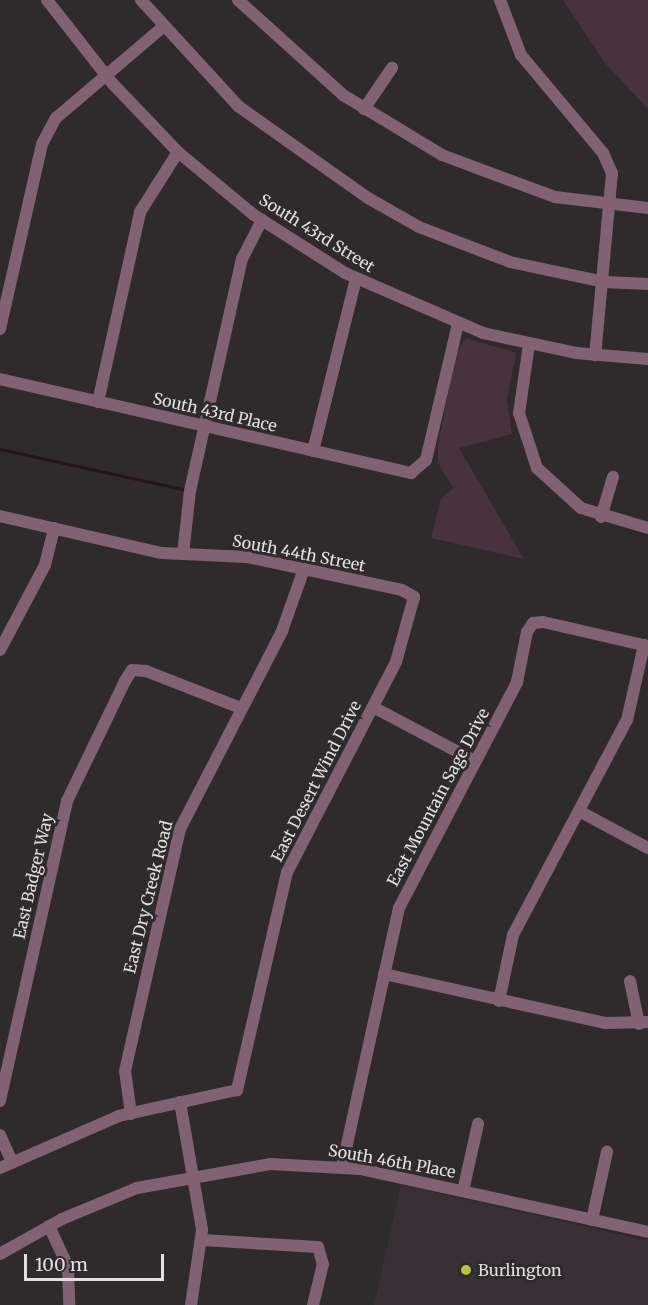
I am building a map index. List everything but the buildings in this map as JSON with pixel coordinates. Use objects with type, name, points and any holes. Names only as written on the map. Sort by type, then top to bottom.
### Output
[{"type":"street","name":"South 43rd Street","points":[[47,0],[104,74],[178,152],[262,220],[356,278],[458,324],[529,344],[595,355],[648,359]]},
{"type":"street","points":[[141,0],[163,27],[238,106],[368,198],[419,227],[510,262],[604,282],[648,284]]},
{"type":"street","points":[[500,0],[521,55],[609,163],[611,207],[595,355]]},
{"type":"street","points":[[241,1],[295,57],[364,109],[486,175],[555,197],[611,207],[648,208]]},
{"type":"street","points":[[0,329],[42,144],[56,118],[104,74],[163,27]]},
{"type":"street","points":[[364,109],[392,68]]},
{"type":"street","points":[[98,402],[141,212],[178,152]]},
{"type":"street","points":[[183,554],[205,426],[242,259],[262,220]]},
{"type":"street","points":[[313,451],[356,278]]},
{"type":"street","name":"South 43rd Place","points":[[0,379],[411,473],[422,469],[458,324]]},
{"type":"street","points":[[529,344],[518,396],[522,436],[546,480],[581,508],[601,516],[648,528]]},
{"type":"street","points":[[601,516],[613,477]]},
{"type":"street","name":"South 44th Street","points":[[0,516],[183,554],[247,557],[414,597]]},
{"type":"street","points":[[0,650],[45,565],[54,528]]},
{"type":"street","name":"East Dry Creek Road","points":[[131,1114],[125,1071],[180,829],[294,604],[304,569]]},
{"type":"street","name":"East Desert Wind Drive","points":[[180,1102],[237,1090],[287,872],[373,707],[405,640],[414,597]]},
{"type":"street","name":"East Mountain Sage Drive","points":[[342,1167],[384,974],[406,891],[517,682],[533,623],[646,645]]},
{"type":"street","points":[[499,1001],[513,935],[627,720],[646,645]]},
{"type":"street","name":"East Badger Way","points":[[0,1101],[70,791],[132,670],[184,683],[241,708]]},
{"type":"street","points":[[373,707],[475,761]]},
{"type":"street","points":[[579,811],[648,848]]},
{"type":"street","points":[[384,974],[605,1023],[644,1023],[630,981]]},
{"type":"street","points":[[0,1168],[131,1114],[180,1102],[194,1174],[202,1240],[191,1305]]},
{"type":"street","points":[[463,1191],[478,1124]]},
{"type":"street","points":[[0,1135],[12,1162]]},
{"type":"street","points":[[592,1220],[607,1152]]},
{"type":"street","name":"South 46th Place","points":[[0,1254],[49,1226],[137,1188],[194,1174],[270,1164],[342,1167],[648,1232]]},
{"type":"street","points":[[49,1226],[68,1267],[69,1305]]},
{"type":"street","points":[[202,1240],[318,1247],[323,1264],[313,1305]]},
{"type":"shaded area","points":[[563,0],[648,0],[648,109],[605,63]]},
{"type":"shaded area","points":[[466,338],[516,353],[507,400],[512,434],[459,448],[524,559],[431,538],[441,499],[453,488],[438,463],[438,445],[455,356]]},
{"type":"shaded area","points":[[401,1185],[648,1241],[648,1305],[374,1305]]},
{"type":"waterway","points":[[0,449],[186,490]]},
{"type":"place","name":"Burlington","points":[[466,1270]]}]
